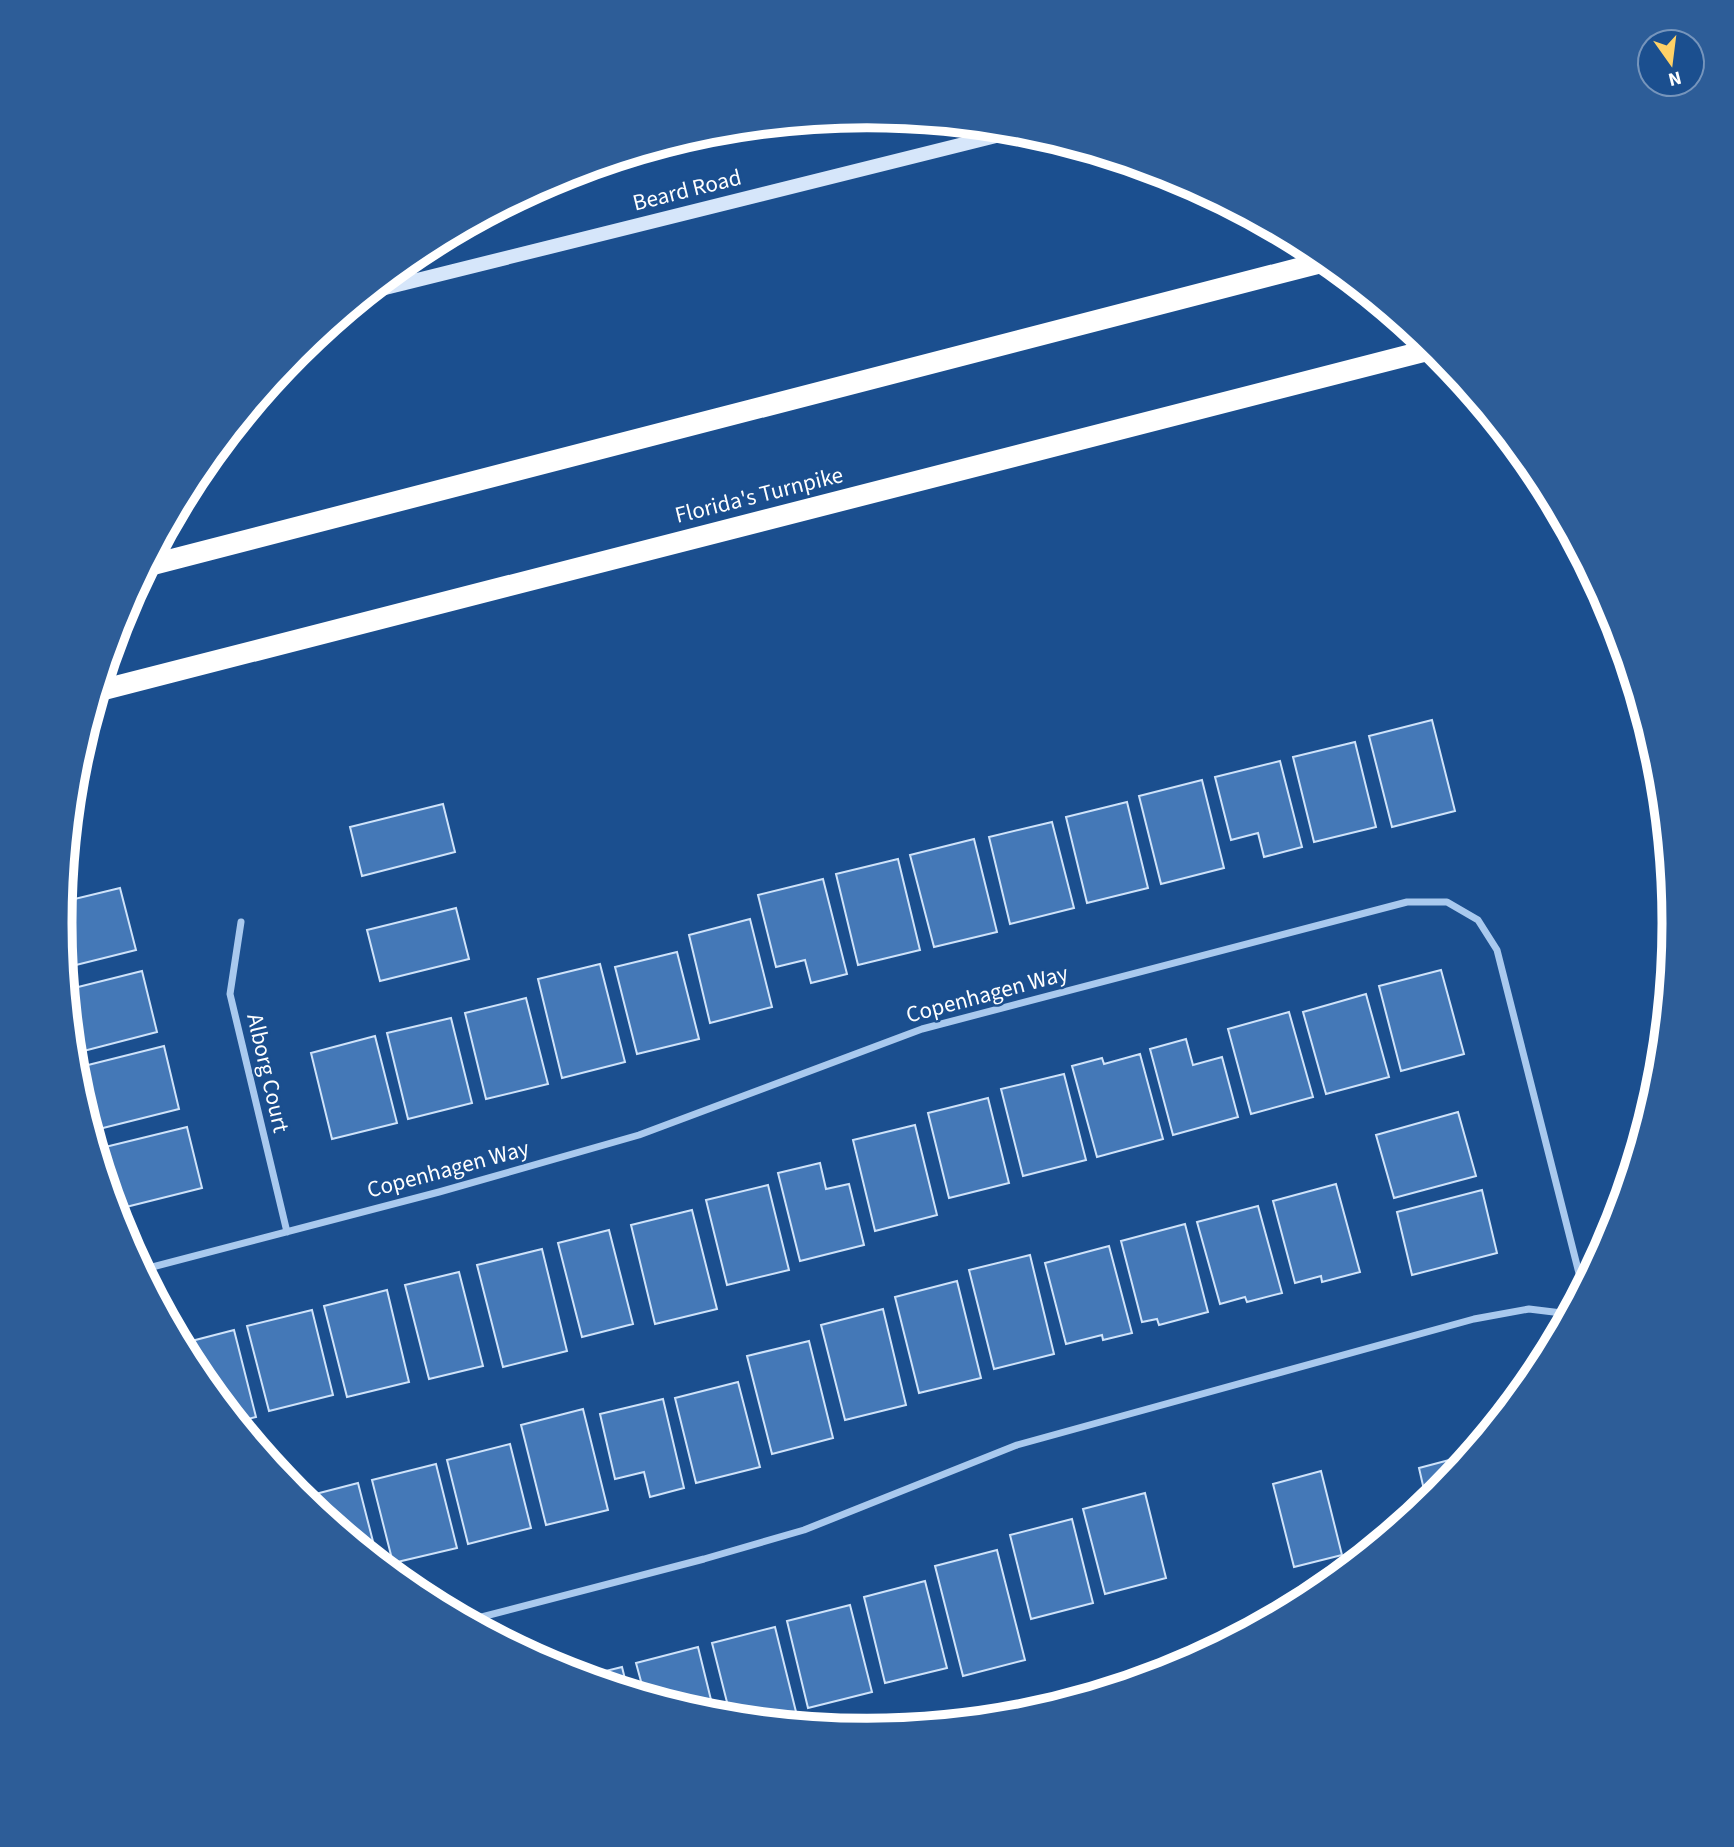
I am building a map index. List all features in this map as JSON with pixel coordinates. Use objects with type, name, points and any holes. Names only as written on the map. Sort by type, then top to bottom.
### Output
[{"type":"highway","points":[[159,563],[1313,265]]},
{"type":"highway","name":"Florida's Turnpike","points":[[108,688],[1420,352]]},
{"type":"street","name":"Beard Road","points":[[392,286],[988,138]]},
{"type":"street","name":"Copenhagen Way","points":[[151,1268],[439,1192],[639,1135],[922,1029],[1407,902],[1447,902],[1478,920],[1497,950],[1580,1276]]},
{"type":"street","name":"Alborg Court","points":[[242,922],[230,994],[287,1232]]},
{"type":"street","points":[[478,1617],[704,1559],[804,1530],[1017,1445],[1044,1437],[1474,1319],[1529,1309],[1560,1313]]},
{"type":"building","points":[[1432,720],[1455,811],[1392,827],[1369,736]]},
{"type":"building","points":[[1355,742],[1376,827],[1314,842],[1293,757]]},
{"type":"building","points":[[1280,761],[1302,847],[1264,857],[1258,833],[1231,840],[1215,777]]},
{"type":"building","points":[[1202,780],[1224,868],[1161,884],[1139,796]]},
{"type":"building","points":[[1127,802],[1148,888],[1087,903],[1066,817]]},
{"type":"building","points":[[443,804],[455,852],[362,876],[350,827]]},
{"type":"building","points":[[1052,822],[1074,908],[1010,924],[989,837]]},
{"type":"building","points":[[974,839],[997,932],[934,947],[910,855]]},
{"type":"building","points":[[898,859],[920,950],[858,965],[836,874]]},
{"type":"building","points":[[823,879],[847,974],[811,983],[805,960],[776,967],[758,895]]},
{"type":"building","points":[[120,888],[136,950],[73,966],[72,899]]},
{"type":"building","points":[[456,908],[469,959],[380,981],[367,930]]},
{"type":"building","points":[[750,919],[772,1007],[710,1023],[689,935]]},
{"type":"building","points":[[677,952],[699,1039],[637,1054],[615,967]]},
{"type":"building","points":[[600,964],[625,1062],[562,1078],[538,979]]},
{"type":"building","points":[[1441,970],[1464,1054],[1401,1071],[1379,986]]},
{"type":"building","points":[[142,971],[157,1032],[83,1051],[74,988]]},
{"type":"building","points":[[1366,994],[1389,1077],[1326,1094],[1303,1012]]},
{"type":"building","points":[[526,998],[548,1084],[486,1099],[465,1013]]},
{"type":"building","points":[[1289,1012],[1313,1097],[1251,1114],[1228,1029]]},
{"type":"building","points":[[451,1018],[472,1103],[408,1119],[387,1033]]},
{"type":"building","points":[[375,1036],[397,1123],[332,1139],[311,1053]]},
{"type":"building","points":[[1186,1039],[1193,1065],[1222,1057],[1238,1117],[1173,1135],[1150,1049]]},
{"type":"building","points":[[164,1046],[179,1109],[99,1129],[85,1066]]},
{"type":"building","points":[[1140,1054],[1163,1139],[1097,1157],[1072,1066],[1102,1058],[1104,1064]]},
{"type":"building","points":[[1064,1074],[1086,1160],[1023,1176],[1001,1089]]},
{"type":"building","points":[[988,1098],[1009,1183],[949,1198],[928,1113]]},
{"type":"building","points":[[1458,1112],[1476,1176],[1394,1198],[1376,1135]]},
{"type":"building","points":[[915,1125],[937,1215],[875,1231],[853,1140]]},
{"type":"building","points":[[187,1127],[202,1188],[124,1207],[104,1147]]},
{"type":"building","points":[[820,1163],[826,1189],[849,1184],[864,1245],[800,1261],[778,1173]]},
{"type":"building","points":[[1336,1184],[1360,1272],[1322,1282],[1321,1276],[1295,1283],[1273,1201]]},
{"type":"building","points":[[768,1185],[789,1270],[727,1285],[706,1200]]},
{"type":"building","points":[[1482,1190],[1497,1253],[1412,1275],[1397,1212]]},
{"type":"building","points":[[1258,1206],[1282,1293],[1247,1302],[1245,1297],[1220,1304],[1197,1222]]},
{"type":"building","points":[[692,1210],[717,1309],[655,1324],[631,1225]]},
{"type":"building","points":[[1185,1224],[1208,1312],[1159,1325],[1157,1319],[1142,1322],[1121,1241]]},
{"type":"building","points":[[609,1230],[633,1324],[582,1337],[558,1243]]},
{"type":"building","points":[[1109,1246],[1132,1333],[1103,1340],[1102,1335],[1066,1344],[1045,1263]]},
{"type":"building","points":[[542,1249],[567,1351],[503,1367],[477,1265]]},
{"type":"building","points":[[1030,1255],[1054,1354],[994,1369],[969,1270]]},
{"type":"building","points":[[459,1272],[483,1366],[429,1379],[405,1285]]},
{"type":"building","points":[[957,1281],[981,1378],[919,1393],[895,1297]]},
{"type":"building","points":[[387,1290],[409,1382],[347,1397],[324,1306]]},
{"type":"building","points":[[883,1309],[906,1405],[845,1420],[821,1325]]},
{"type":"building","points":[[312,1310],[333,1395],[269,1411],[247,1326]]},
{"type":"building","points":[[234,1330],[256,1417],[246,1420],[191,1341]]},
{"type":"building","points":[[809,1341],[833,1438],[772,1454],[747,1356]]},
{"type":"building","points":[[738,1382],[760,1467],[696,1483],[675,1398]]},
{"type":"building","points":[[663,1399],[684,1488],[650,1497],[644,1472],[615,1479],[600,1414]]},
{"type":"building","points":[[583,1409],[608,1510],[546,1525],[521,1425]]},
{"type":"building","points":[[510,1444],[531,1528],[468,1544],[447,1460]]},
{"type":"building","points":[[1453,1459],[1424,1490],[1419,1468]]},
{"type":"building","points":[[436,1464],[457,1548],[392,1561],[372,1480]]},
{"type":"building","points":[[1321,1471],[1342,1555],[1294,1567],[1273,1484]]},
{"type":"building","points":[[358,1483],[374,1547],[343,1521],[314,1494]]},
{"type":"building","points":[[1145,1493],[1166,1578],[1105,1594],[1083,1509]]},
{"type":"building","points":[[1072,1519],[1093,1603],[1031,1619],[1010,1535]]},
{"type":"building","points":[[997,1550],[1025,1660],[963,1676],[935,1566]]},
{"type":"building","points":[[925,1581],[947,1668],[885,1683],[864,1597]]},
{"type":"building","points":[[850,1605],[872,1692],[808,1708],[787,1621]]},
{"type":"building","points":[[775,1627],[797,1715],[728,1706],[712,1643]]},
{"type":"building","points":[[698,1647],[712,1703],[642,1686],[636,1663]]},
{"type":"building","points":[[622,1667],[626,1681],[611,1677],[600,1672]]}]
